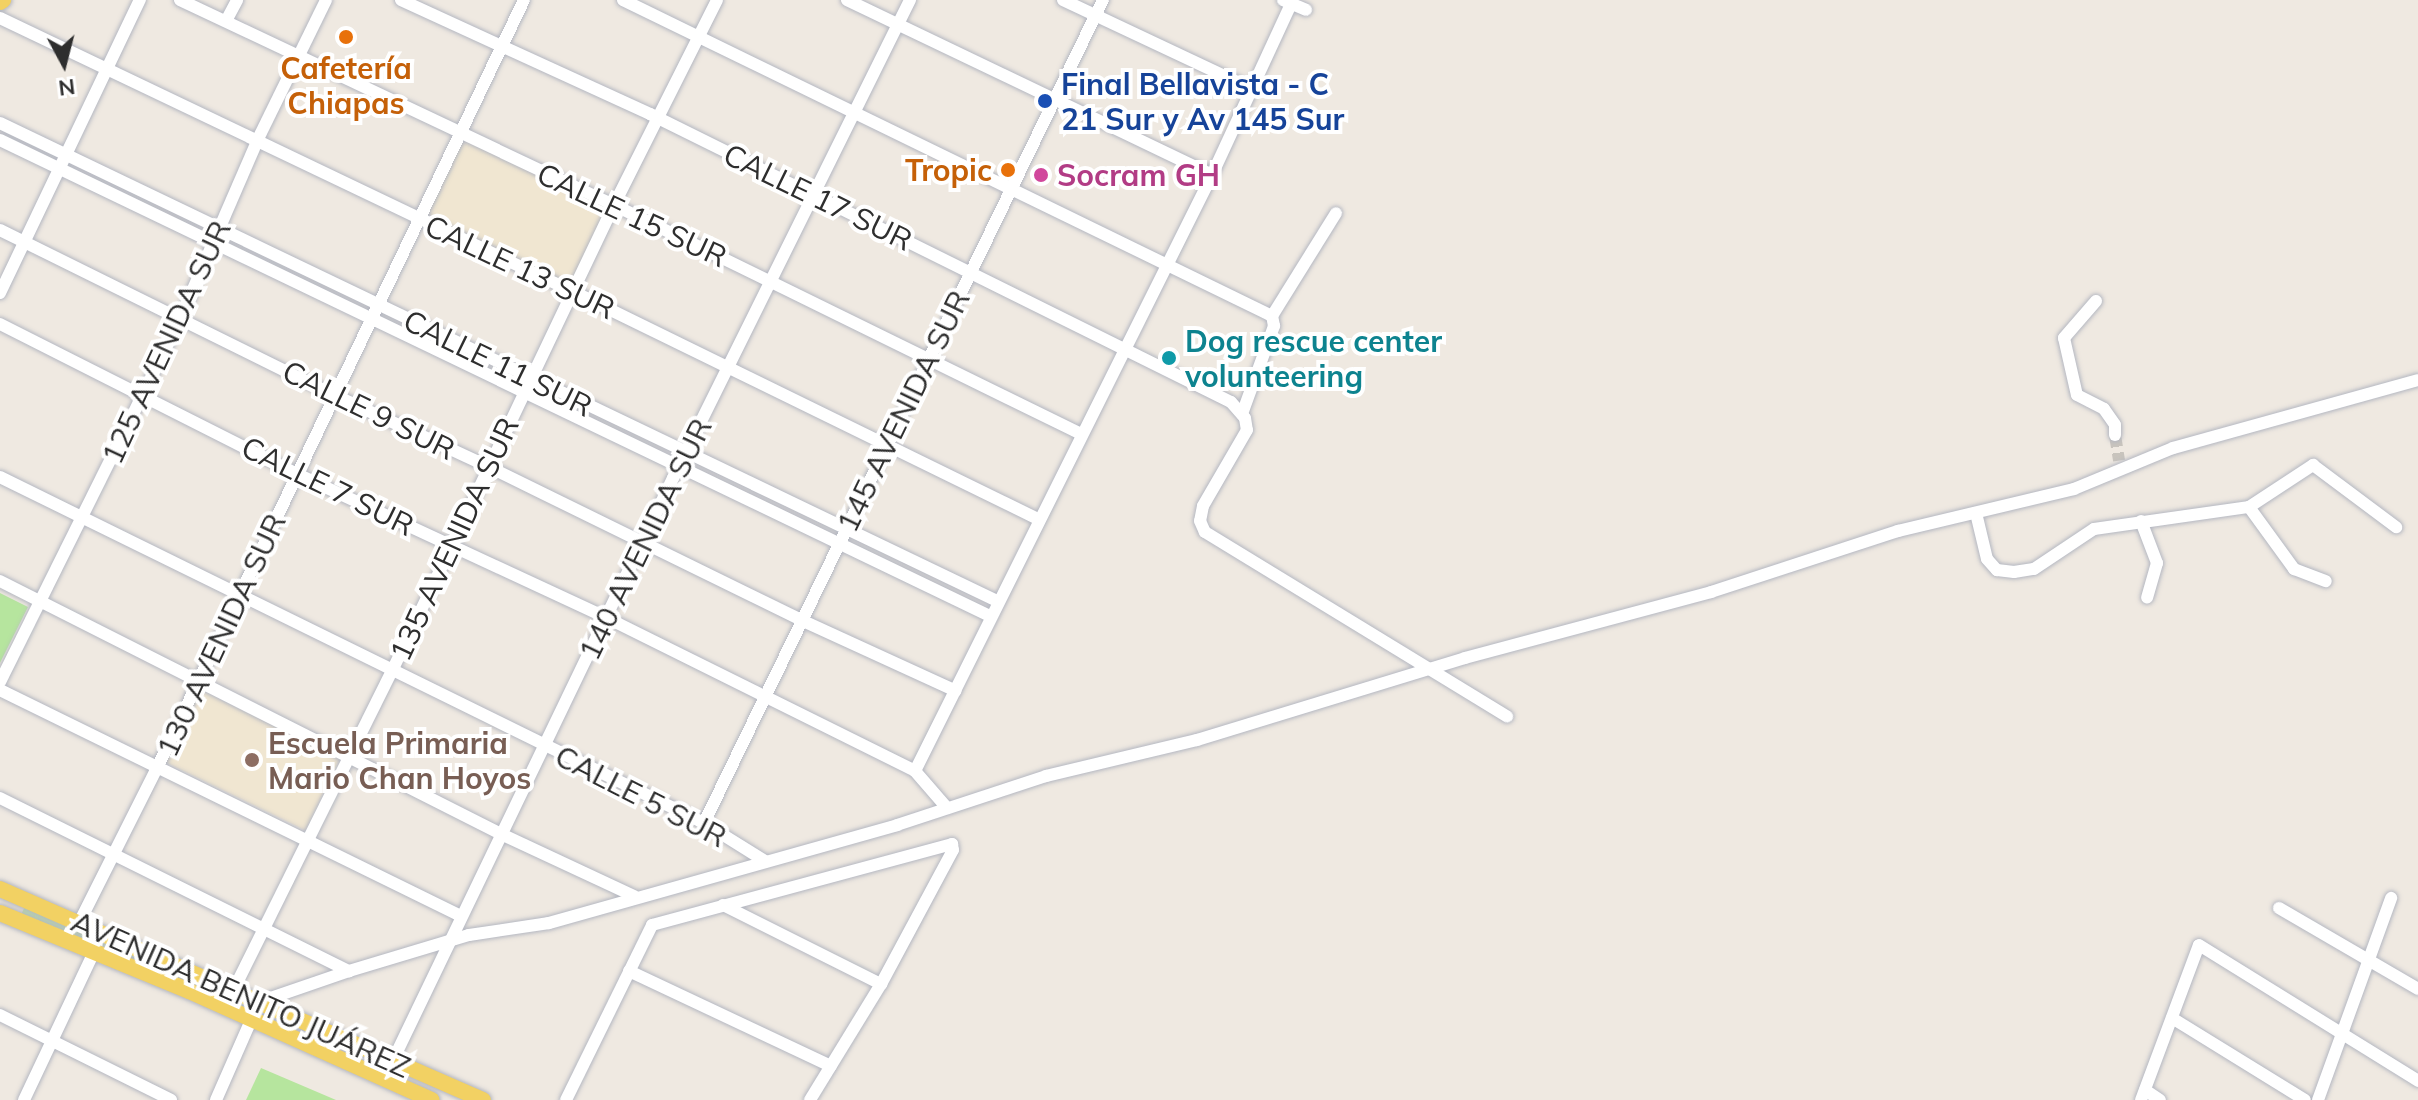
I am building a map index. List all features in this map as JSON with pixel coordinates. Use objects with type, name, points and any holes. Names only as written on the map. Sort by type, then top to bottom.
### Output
[{"type":"main road","name":"AVENIDA BENITO JUÁREZ","points":[[0,889],[483,1100]]},
{"type":"main road","points":[[4,915],[19,909],[19,897]]},
{"type":"main road","name":"AVENIDA BENITO JUÁREZ","points":[[4,915],[432,1100]]},
{"type":"street","points":[[0,293],[140,0]]},
{"type":"street","name":"CALLE 15 SUR","points":[[180,0],[772,281],[1081,434]]},
{"type":"street","points":[[226,21],[237,0]]},
{"type":"street","name":"125 AVENIDA SUR","points":[[0,682],[181,317],[257,141],[326,0]]},
{"type":"street","name":"CALLE 17 SUR","points":[[401,0],[658,119],[972,271],[1231,402],[1242,414]]},
{"type":"street","name":"130 AVENIDA SUR","points":[[79,923],[157,768],[524,0]]},
{"type":"street","points":[[623,0],[1167,262],[1272,316]]},
{"type":"street","name":"135 AVENIDA SUR","points":[[233,991],[392,671],[523,391],[717,0]]},
{"type":"street","points":[[847,0],[1212,175]]},
{"type":"street","name":"140 AVENIDA SUR","points":[[384,1079],[678,467],[910,0]]},
{"type":"street","points":[[1063,0],[1250,88]]},
{"type":"street","name":"145 AVENIDA SUR","points":[[704,823],[1103,0]]},
{"type":"street","points":[[915,771],[997,601],[1212,175],[1287,2],[1306,10]]},
{"type":"street","name":"CALLE 13 SUR","points":[[0,18],[730,367],[1038,519]]},
{"type":"street","name":"CALLE 11 SUR","points":[[0,123],[686,452],[990,616]]},
{"type":"street","name":"CALLE 11 SUR","points":[[0,140],[678,467],[997,601]]},
{"type":"street","points":[[1336,213],[1272,316],[1274,326],[1242,414],[1247,424],[1245,436],[1200,513],[1205,532],[1507,716]]},
{"type":"street","name":"CALLE 9 SUR","points":[[0,230],[334,395],[489,467],[801,620],[956,691]]},
{"type":"street","points":[[2096,301],[2064,338],[2077,395],[2104,409],[2115,425],[2115,435]]},
{"type":"street","name":"CALLE 7 SUR","points":[[0,324],[297,474],[607,618],[915,771],[947,808]]},
{"type":"street","points":[[216,1100],[259,1002],[349,971],[449,941],[549,923],[947,808],[1046,776],[1197,740],[1426,669],[1711,592],[1898,531],[2074,489],[2119,466],[2173,448],[2418,380]]},
{"type":"street","points":[[1976,513],[1987,559],[1997,570],[2014,572],[2034,569],[2094,529],[2249,507],[2313,465],[2396,527]]},
{"type":"street","name":"CALLE 5 SUR","points":[[0,477],[704,823],[765,861]]},
{"type":"street","points":[[2249,507],[2294,569],[2326,581]]},
{"type":"street","points":[[2141,521],[2157,563],[2147,598]]},
{"type":"street","points":[[0,581],[501,834],[634,896]]},
{"type":"street","points":[[0,690],[461,916]]},
{"type":"street","points":[[0,798],[349,971]]},
{"type":"street","points":[[566,1100],[652,925],[952,844],[953,850],[881,984],[810,1100]]},
{"type":"street","points":[[2318,1100],[2391,898]]},
{"type":"street","points":[[723,905],[881,984]]},
{"type":"street","points":[[2279,908],[2418,989]]},
{"type":"street","points":[[2160,1100],[2143,1095],[2199,945],[2418,1081]]},
{"type":"street","points":[[24,1100],[94,952]]},
{"type":"street","points":[[629,971],[831,1066]]},
{"type":"street","points":[[0,1015],[171,1100]]},
{"type":"street","points":[[2172,1018],[2305,1100]]},
{"type":"shaded area","points":[[463,138],[608,209],[570,285],[426,214]]},
{"type":"shaded area","name":"Escuela Primaria Mario Chan Hoyos","points":[[200,690],[340,758],[305,830],[165,762]]},
{"type":"green space","points":[[0,593],[28,607],[0,663]]},
{"type":"green space","points":[[25,906],[246,1001],[246,1005],[243,1010],[21,915]]},
{"type":"green space","points":[[261,1068],[336,1100],[246,1100]]},
{"type":"tunnel","points":[[2115,435],[2119,461]]},
{"type":"place","name":"Cafetería Chiapas","points":[[346,37]]},
{"type":"place","name":"Final Bellavista - C 21 Sur y Av 145 Sur","points":[[1045,101]]},
{"type":"place","name":"Tropic","points":[[1008,170]]},
{"type":"place","name":"Socram GH","points":[[1041,175]]},
{"type":"place","name":"Dog rescue center volunteering","points":[[1169,358]]},
{"type":"place","name":"Escuela Primaria Mario Chan Hoyos","points":[[252,760]]}]
